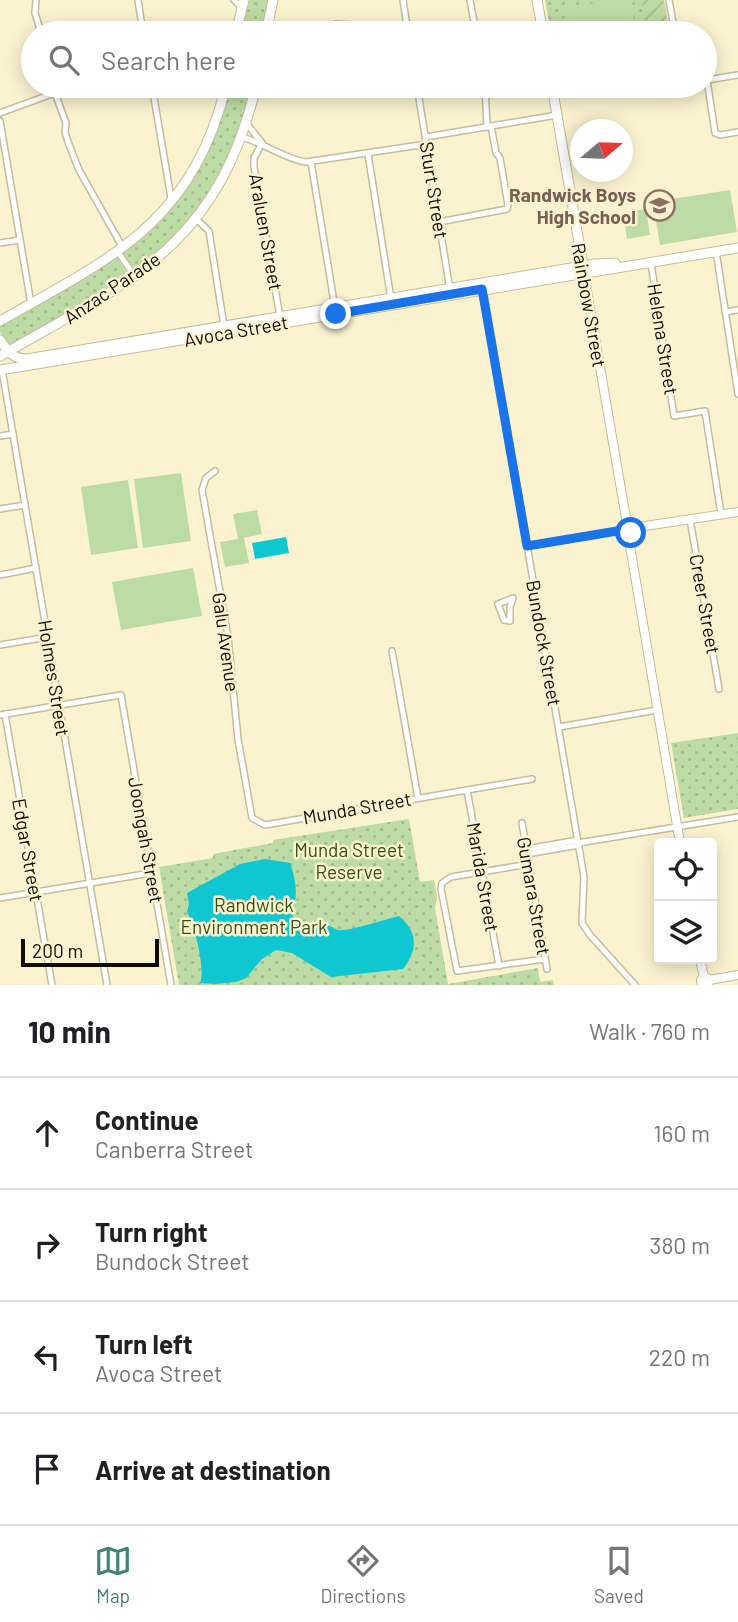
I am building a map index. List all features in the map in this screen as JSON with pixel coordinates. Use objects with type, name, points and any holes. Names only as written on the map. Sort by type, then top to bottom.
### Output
[{"type":"main road","points":[[269,21],[273,0]]},
{"type":"main road","points":[[537,0],[541,21]]},
{"type":"main road","name":"Anzac Parade","points":[[0,321],[121,250],[147,229],[190,177],[206,148],[222,98]]},
{"type":"main road","name":"Anzac Parade","points":[[4,354],[135,277],[168,250],[197,219],[223,179],[242,137],[255,98]]},
{"type":"main road","name":"Rainbow Street","points":[[554,98],[584,269]]},
{"type":"main road","name":"Avoca Street","points":[[1,370],[99,350],[450,290],[738,248]]},
{"type":"main road","points":[[0,340],[4,354],[27,359]]},
{"type":"main road","points":[[23,344],[19,351],[27,359]]},
{"type":"main road","name":"Avoca Street","points":[[27,359],[99,350]]},
{"type":"street","points":[[36,0],[34,13],[37,21]]},
{"type":"street","points":[[138,0],[141,21]]},
{"type":"street","points":[[234,0],[243,4]]},
{"type":"street","points":[[403,0],[406,21]]},
{"type":"street","points":[[470,0],[474,21]]},
{"type":"street","points":[[669,0],[673,21]]},
{"type":"street","points":[[717,78],[738,75]]},
{"type":"street","points":[[0,113],[38,98]]},
{"type":"street","points":[[60,98],[66,123],[65,132],[79,170],[135,277]]},
{"type":"street","points":[[154,98],[172,201]]},
{"type":"street","name":"Sturt Street","points":[[419,98],[450,290]]},
{"type":"street","points":[[439,222],[505,211],[508,205],[500,158],[489,127],[486,98]]},
{"type":"street","points":[[709,98],[715,133],[720,135],[738,132]]},
{"type":"street","points":[[242,137],[262,143],[298,161],[312,162],[368,154],[489,127],[557,116]]},
{"type":"street","points":[[0,121],[31,304]]},
{"type":"street","points":[[247,124],[262,143]]},
{"type":"street","name":"Araluen Street","points":[[262,143],[254,158],[254,167],[281,320]]},
{"type":"street","points":[[368,154],[391,301]]},
{"type":"street","points":[[312,162],[336,310]]},
{"type":"street","points":[[197,219],[209,231],[225,329]]},
{"type":"street","points":[[0,243],[20,240]]},
{"type":"street","points":[[716,251],[738,394]]},
{"type":"street","name":"Helena Street","points":[[651,262],[674,416]]},
{"type":"street","name":"Rainbow Street","points":[[584,269],[679,838]]},
{"type":"street","name":"Bundock Street","points":[[482,285],[584,881],[582,923],[631,984]]},
{"type":"street","points":[[725,313],[738,310]]},
{"type":"street","name":"Holmes Street","points":[[1,370],[107,985]]},
{"type":"street","name":"Helena Street","points":[[664,418],[705,411],[722,514]]},
{"type":"street","points":[[0,436],[13,434]]},
{"type":"street","name":"Galu Avenue","points":[[215,471],[206,478],[202,490],[228,637],[238,739],[252,818]]},
{"type":"street","points":[[0,509],[25,505]]},
{"type":"street","points":[[527,546],[738,512]]},
{"type":"street","name":"Creer Street","points":[[690,519],[719,689]]},
{"type":"street","points":[[0,575],[36,568]]},
{"type":"street","points":[[0,645],[48,637]]},
{"type":"street","points":[[392,651],[418,797]]},
{"type":"street","name":"Joongah Street","points":[[59,706],[121,695],[171,985]]},
{"type":"street","points":[[3,715],[59,706]]},
{"type":"street","points":[[559,727],[657,710]]},
{"type":"street","name":"Edgar Street","points":[[3,715],[52,985]]},
{"type":"street","name":"Munda Street","points":[[252,818],[265,825],[532,779]]},
{"type":"street","name":"Marida Street","points":[[466,790],[499,967]]},
{"type":"street","points":[[527,851],[738,817]]},
{"type":"street","name":"Gumara Street","points":[[522,823],[547,969]]},
{"type":"street","points":[[529,864],[451,877],[442,883],[441,889],[457,971],[545,959]]},
{"type":"street","points":[[0,898],[151,873]]},
{"type":"street","points":[[704,981],[738,975]]},
{"type":"green space","points":[[248,0],[270,0],[266,21],[243,21]]},
{"type":"green space","points":[[545,0],[664,0],[668,21],[549,21]]},
{"type":"green space","points":[[631,0],[634,21],[565,21],[563,8]]},
{"type":"green space","points":[[663,0],[667,21],[645,21],[642,2]]},
{"type":"green space","points":[[226,98],[251,98],[231,154],[200,209],[173,241],[136,272],[123,252],[167,211],[187,187],[210,147]]},
{"type":"green space","points":[[730,190],[737,232],[660,245],[653,202]]},
{"type":"green space","points":[[646,209],[650,235],[627,239],[623,213]]},
{"type":"green space","points":[[116,256],[128,275],[119,285],[9,347],[0,332],[0,326]]},
{"type":"green space","points":[[181,473],[191,541],[143,548],[134,479]]},
{"type":"green space","points":[[128,480],[138,548],[91,555],[81,487]]},
{"type":"green space","points":[[257,510],[262,534],[244,538],[249,563],[225,567],[220,542],[238,539],[233,514]]},
{"type":"green space","points":[[193,568],[202,616],[121,630],[112,582]]},
{"type":"green space","points":[[738,733],[738,809],[684,818],[671,743]]},
{"type":"green space","name":"Randwick Environment Park","points":[[409,819],[420,882],[434,880],[437,897],[435,908],[448,984],[538,968],[540,982],[553,980],[554,985],[179,985],[159,867],[213,858],[213,854],[273,843],[273,840]]},
{"type":"water","points":[[286,537],[289,553],[255,559],[252,543]]},
{"type":"water","points":[[265,859],[290,863],[296,888],[291,913],[295,920],[308,925],[322,921],[342,930],[399,916],[410,928],[414,941],[411,955],[403,969],[331,977],[292,953],[276,950],[262,959],[246,978],[236,982],[200,983],[200,958],[196,936],[187,912],[187,893],[240,864]]},
{"type":"place","name":"Randwick Boys High School","points":[[659,206]]},
{"type":"route","points":[[336,314],[482,289],[527,546],[623,530],[626,534],[631,533]]},
{"type":"park label","name":"Munda Street Reserve","points":[[349,861]]}]
